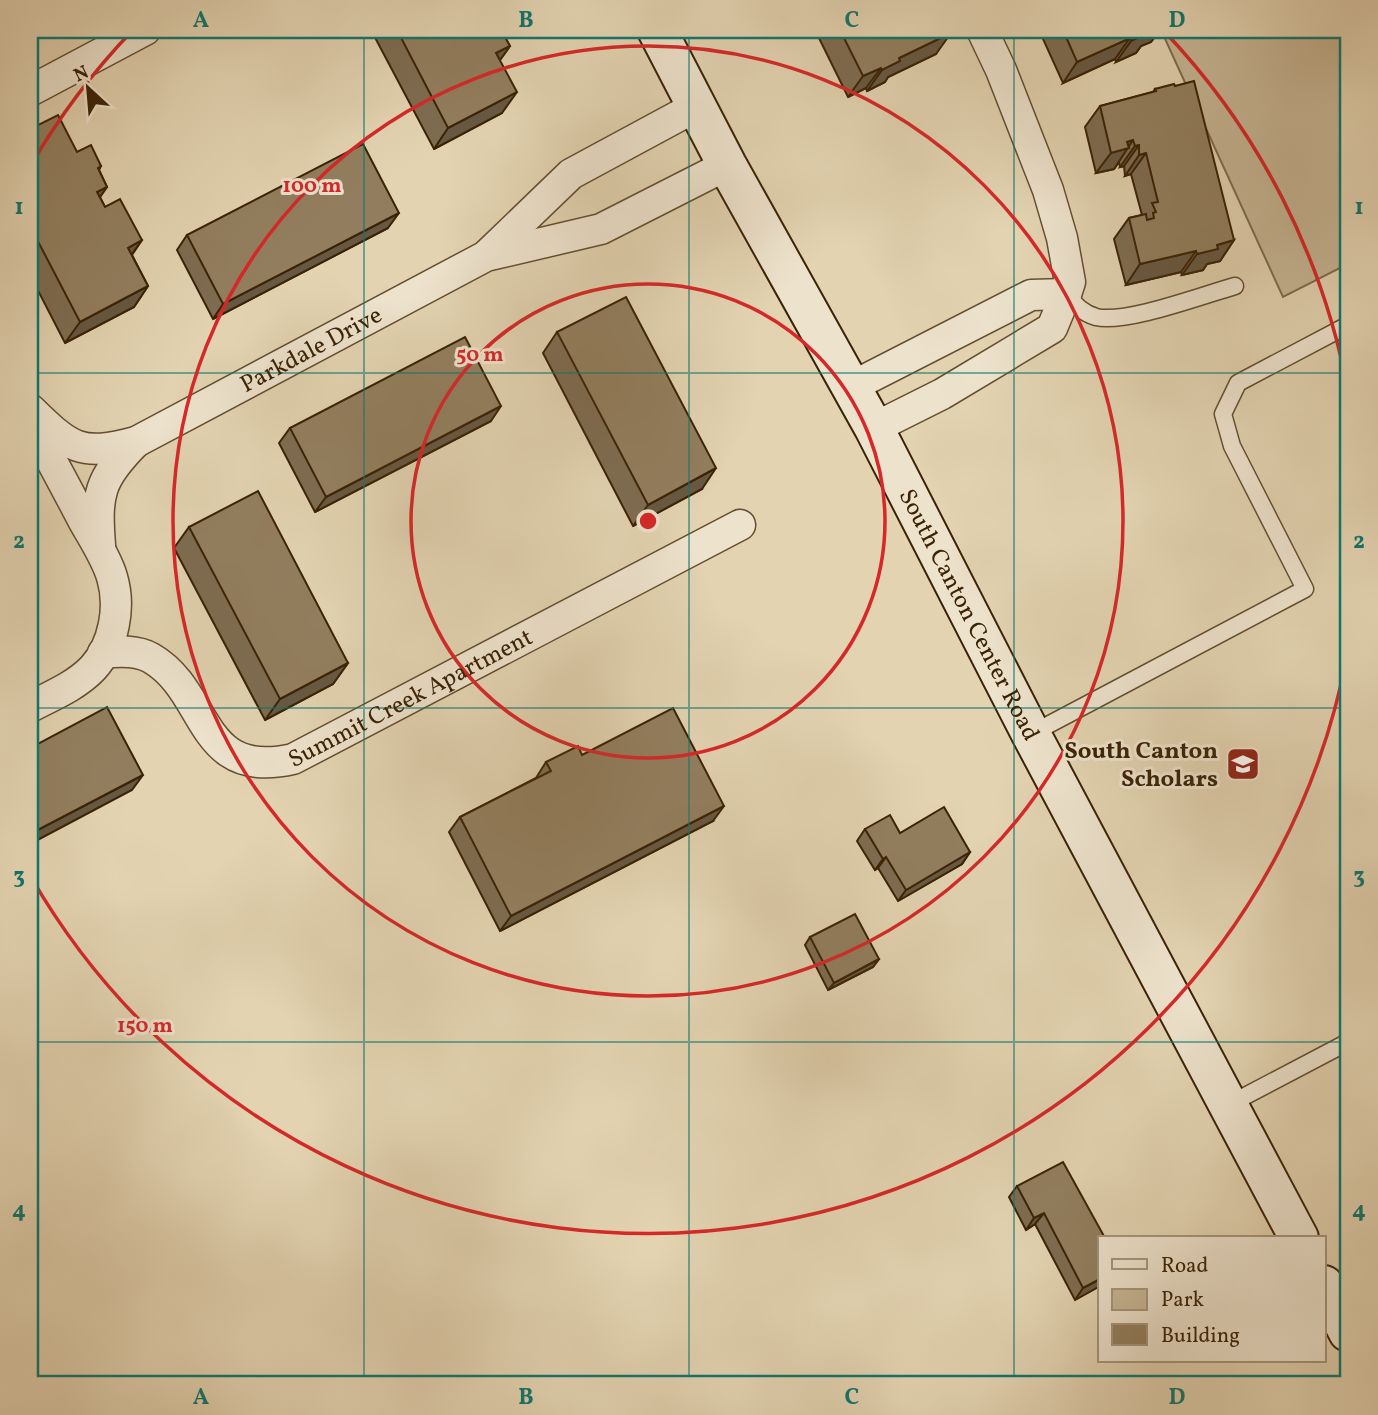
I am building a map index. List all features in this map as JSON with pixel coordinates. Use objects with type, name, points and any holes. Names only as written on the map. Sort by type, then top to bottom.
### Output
[{"type":"main road","name":"South Canton Center Road","points":[[657,30],[727,165],[874,428],[1031,734],[1298,1236]]},
{"type":"main road","points":[[1326,1289],[1348,1332]]},
{"type":"street","points":[[30,92],[145,30]]},
{"type":"street","points":[[874,428],[942,394],[1052,328],[1070,282],[1062,238],[1048,190],[1001,70],[982,30]]},
{"type":"street","name":"Parkdale Drive","points":[[486,256],[571,174],[697,106]]},
{"type":"street","name":"Parkdale Drive","points":[[136,442],[486,256],[601,229],[727,165]]},
{"type":"street","points":[[851,387],[1031,295],[1066,294]]},
{"type":"street","points":[[30,409],[59,438],[90,449],[106,450],[136,442]]},
{"type":"street","points":[[30,421],[101,553],[112,577],[116,601],[113,631],[93,667],[75,683],[30,707]]},
{"type":"street","points":[[101,553],[98,513],[101,490],[113,464],[136,442]]},
{"type":"street","name":"Summit Creek Apartment","points":[[103,653],[125,651],[149,657],[169,671],[217,743],[233,755],[253,762],[273,764],[293,759],[740,525]]},
{"type":"lane","points":[[1066,294],[1082,312],[1099,318],[1132,315],[1235,286]]},
{"type":"lane","points":[[1031,734],[1305,589],[1232,446],[1223,414],[1238,383],[1348,326]]},
{"type":"lane","points":[[1228,1105],[1348,1042]]},
{"type":"green space","points":[[1161,30],[1348,30],[1348,264],[1283,297]]},
{"type":"building","points":[[397,30],[501,30],[510,46],[496,53],[517,92],[448,128]]},
{"type":"building","points":[[840,30],[949,30],[951,33],[899,58],[900,61],[882,70],[881,68],[863,76]]},
{"type":"building","points":[[1063,30],[1151,32],[1131,41],[1130,38],[1077,62]]},
{"type":"building","points":[[1194,81],[1234,240],[1217,245],[1218,249],[1197,254],[1196,251],[1140,264],[1129,218],[1146,214],[1147,220],[1154,218],[1153,213],[1156,212],[1152,203],[1158,202],[1146,153],[1139,155],[1139,145],[1135,146],[1133,140],[1127,142],[1129,148],[1111,153],[1100,106],[1156,91],[1155,89]]},
{"type":"building","points":[[58,115],[77,152],[91,145],[107,187],[97,192],[105,207],[120,199],[142,240],[128,248],[148,286],[80,322],[30,226],[30,129]]},
{"type":"building","points":[[363,144],[399,213],[223,304],[187,235]]},
{"type":"building","points":[[626,297],[716,468],[648,505],[557,332]]},
{"type":"building","points":[[465,337],[501,406],[326,497],[290,428]]},
{"type":"building","points":[[258,491],[348,663],[280,699],[189,527]]},
{"type":"building","points":[[107,707],[143,775],[30,834],[30,748]]},
{"type":"building","points":[[673,708],[724,806],[511,916],[460,817],[551,771],[546,762],[578,746],[582,755]]},
{"type":"building","points":[[944,807],[970,852],[906,890],[865,829],[890,815],[900,833]]},
{"type":"building","points":[[855,914],[879,959],[834,983],[810,937]]},
{"type":"building","points":[[1063,1162],[1104,1236],[1098,1236],[1098,1280],[1083,1288],[1044,1213],[1034,1218],[1017,1186]]},
{"type":"place","name":"South Canton Scholars","points":[[1243,764]]}]
